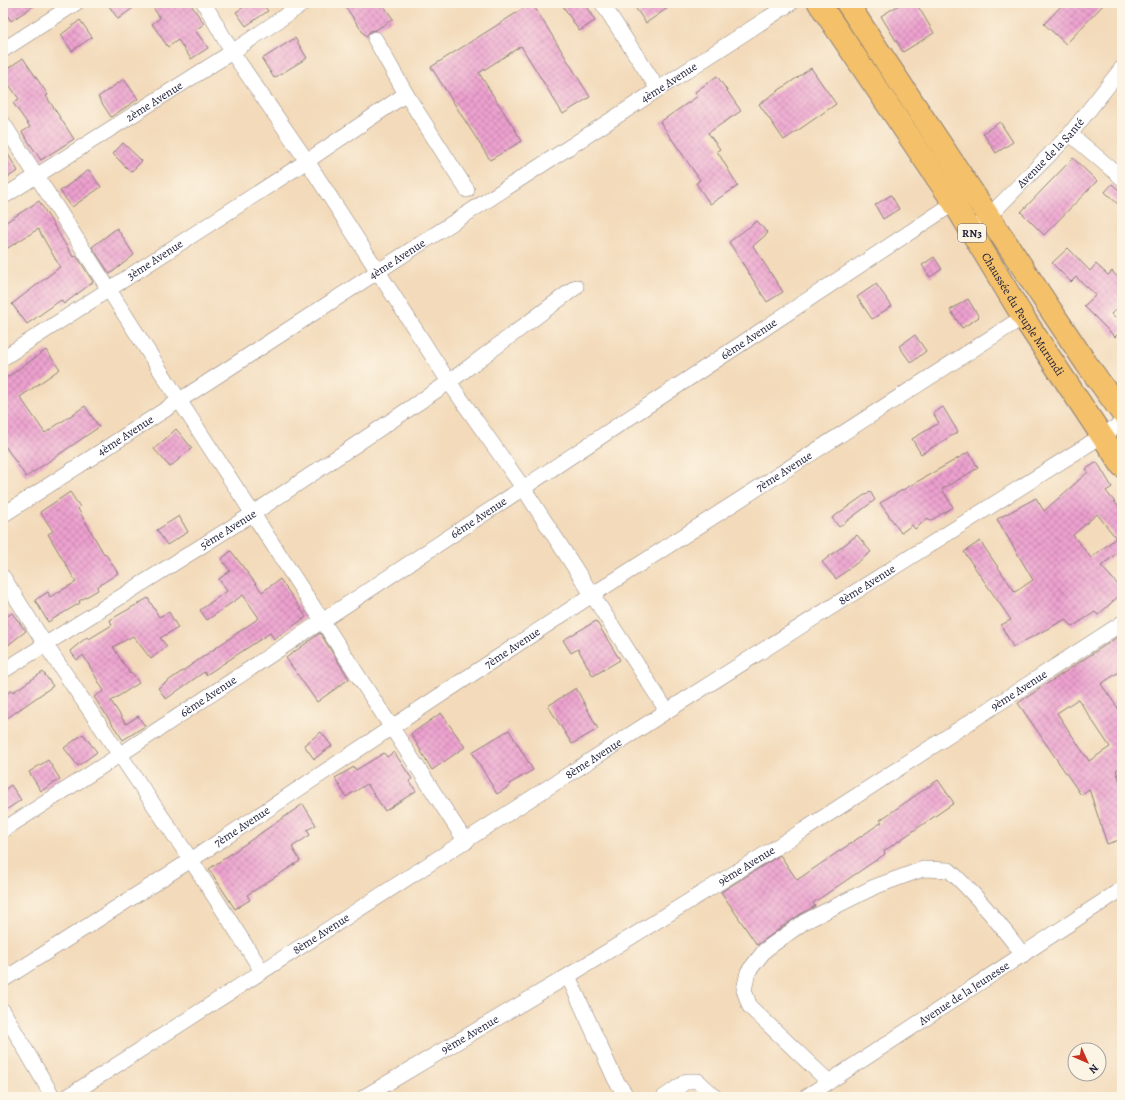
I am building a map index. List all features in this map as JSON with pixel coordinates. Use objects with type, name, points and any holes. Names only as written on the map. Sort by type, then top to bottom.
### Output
[{"type":"highway","name":"Chaussée du Peuple Murundi","points":[[819,3],[954,203],[1023,317],[1122,466]]},
{"type":"highway","name":"Chaussée du Peuple Murundi","points":[[846,3],[1086,363],[1122,413]]},
{"type":"street","points":[[3,50],[76,3]]},
{"type":"street","points":[[204,3],[232,52],[306,161],[449,382],[524,489],[667,711]]},
{"type":"street","name":"2ème Avenue","points":[[3,197],[232,52],[304,3]]},
{"type":"street","points":[[602,3],[658,89]]},
{"type":"street","name":"4ème Avenue","points":[[3,515],[791,3]]},
{"type":"street","points":[[375,39],[406,94],[467,190]]},
{"type":"street","name":"Avenue de la Santé","points":[[972,232],[989,217],[1070,134],[1122,68]]},
{"type":"street","name":"3ème Avenue","points":[[3,358],[306,161],[406,94]]},
{"type":"street","points":[[3,123],[179,400],[254,513],[466,842]]},
{"type":"street","points":[[1070,134],[1122,178]]},
{"type":"street","name":"6ème Avenue","points":[[3,830],[121,754],[322,619],[524,489],[954,203]]},
{"type":"street","name":"5ème Avenue","points":[[3,671],[254,513],[449,382],[576,287]]},
{"type":"street","name":"7ème Avenue","points":[[3,980],[191,860],[592,595],[1023,317]]},
{"type":"street","name":"8ème Avenue","points":[[67,1097],[466,842],[667,711],[1122,423]]},
{"type":"street","points":[[3,577],[45,644],[121,754],[262,971]]},
{"type":"street","name":"9ème Avenue","points":[[364,1097],[568,976],[804,830],[1122,623]]},
{"type":"street","points":[[829,1082],[750,1007],[744,990],[748,972],[765,950],[804,922],[874,887],[923,869],[948,870],[974,893],[1023,955]]},
{"type":"street","name":"Avenue de la Jeunesse","points":[[806,1097],[1122,889]]},
{"type":"street","points":[[568,976],[615,1079],[627,1097]]},
{"type":"street","points":[[3,1011],[53,1097]]},
{"type":"street","points":[[664,1097],[687,1081],[698,1081],[715,1097]]},
{"type":"building","points":[[3,3],[38,3],[11,21],[3,9]]},
{"type":"building","points":[[107,3],[140,3],[118,19]]},
{"type":"building","points":[[150,3],[190,3],[204,24],[195,30],[208,48],[191,59],[178,40],[168,47],[152,24],[160,18]]},
{"type":"building","points":[[250,3],[262,3],[268,11],[246,26],[236,12]]},
{"type":"building","points":[[343,3],[382,3],[393,19],[376,30],[370,31],[366,37]]},
{"type":"building","points":[[532,3],[590,97],[563,114],[521,46],[479,73],[522,141],[490,160],[431,67]]},
{"type":"building","points":[[561,3],[584,3],[595,21],[579,31]]},
{"type":"building","points":[[632,3],[675,3],[646,23]]},
{"type":"building","points":[[902,3],[916,3],[934,33],[903,52],[881,16]]},
{"type":"building","points":[[1064,3],[1105,3],[1066,44],[1044,24]]},
{"type":"building","points":[[80,20],[92,37],[72,51],[61,35]]},
{"type":"building","points":[[295,38],[307,58],[274,78],[262,59]]},
{"type":"building","points":[[23,58],[48,95],[46,96],[74,139],[41,160],[22,132],[30,127],[13,103],[19,99],[3,76],[3,72]]},
{"type":"building","points":[[811,68],[836,104],[784,140],[759,104]]},
{"type":"building","points":[[717,76],[741,111],[708,133],[720,149],[717,151],[738,186],[710,204],[696,183],[700,180],[660,122],[698,96],[695,92]]},
{"type":"building","points":[[124,79],[138,99],[111,117],[98,97]]},
{"type":"building","points":[[1000,122],[1013,142],[996,153],[983,133]]},
{"type":"building","points":[[123,143],[142,161],[131,172],[113,154]]},
{"type":"building","points":[[3,146],[18,171],[3,180]]},
{"type":"building","points":[[1073,158],[1097,181],[1044,235],[1021,212]]},
{"type":"building","points":[[89,170],[101,187],[72,207],[60,191]]},
{"type":"building","points":[[1112,184],[1122,193],[1122,208],[1105,192]]},
{"type":"building","points":[[891,195],[899,209],[883,219],[875,205]]},
{"type":"building","points":[[39,201],[73,257],[76,256],[78,258],[93,282],[64,304],[61,300],[27,324],[12,304],[60,267],[38,229],[3,251],[3,224]]},
{"type":"building","points":[[757,221],[768,233],[753,246],[783,292],[767,302],[729,242]]},
{"type":"building","points":[[117,228],[134,255],[110,274],[92,247]]},
{"type":"building","points":[[1068,248],[1090,271],[1096,264],[1108,275],[1112,271],[1122,282],[1122,304],[1111,314],[1122,325],[1122,330],[1115,337],[1084,306],[1096,295],[1076,277],[1071,282],[1052,263]]},
{"type":"building","points":[[934,257],[942,269],[930,277],[922,265]]},
{"type":"building","points":[[876,284],[892,306],[872,319],[857,297]]},
{"type":"building","points":[[968,299],[979,317],[962,328],[950,310]]},
{"type":"building","points":[[915,335],[926,351],[911,363],[899,346]]},
{"type":"building","points":[[46,350],[60,369],[20,397],[45,433],[85,406],[99,427],[26,477],[3,443],[3,380]]},
{"type":"building","points":[[943,407],[958,432],[921,454],[912,439],[939,423],[933,413]]},
{"type":"building","points":[[176,429],[192,448],[170,467],[154,449]]},
{"type":"building","points":[[969,452],[978,468],[942,489],[953,507],[930,521],[928,518],[915,529],[912,525],[901,533],[880,503]]},
{"type":"building","points":[[1097,462],[1112,487],[1106,491],[1122,511],[1122,549],[1101,566],[1122,589],[1122,593],[1098,615],[1095,612],[1072,627],[1066,619],[1013,647],[1001,625],[1011,620],[964,552],[980,541],[1015,592],[1033,580],[997,519],[1036,498],[1044,511],[1088,472],[1086,469]],"holes":[[[1097,514],[1116,538],[1091,558],[1073,535]]]},
{"type":"building","points":[[870,491],[875,500],[839,527],[832,518]]},
{"type":"building","points":[[70,492],[80,507],[78,509],[104,554],[105,553],[118,573],[97,587],[98,590],[79,601],[80,603],[48,622],[35,600],[48,592],[50,597],[76,582],[48,534],[53,531],[40,512]]},
{"type":"building","points":[[179,516],[188,532],[167,545],[157,530]]},
{"type":"building","points":[[857,535],[871,552],[836,579],[822,562]]},
{"type":"building","points":[[231,551],[262,592],[280,579],[306,617],[274,639],[270,633],[206,675],[204,672],[166,699],[158,688],[259,618],[243,595],[207,620],[200,610],[227,591],[219,579],[230,571],[221,559]]},
{"type":"building","points":[[148,598],[159,617],[169,612],[178,628],[160,638],[167,646],[151,659],[133,636],[113,647],[130,674],[132,673],[139,683],[111,701],[126,724],[138,716],[145,726],[123,740],[94,697],[104,691],[83,655],[77,660],[70,651],[87,637],[89,639],[112,625],[110,620]]},
{"type":"building","points":[[12,613],[26,631],[3,649],[3,619]]},
{"type":"building","points":[[596,621],[620,660],[593,676],[578,649],[571,653],[563,640]]},
{"type":"building","points":[[320,633],[349,679],[317,702],[286,658]]},
{"type":"building","points":[[1122,634],[1122,670],[1101,684],[1122,714],[1122,766],[1116,770],[1122,788],[1122,839],[1107,844],[1089,789],[1081,795],[1018,703]],"holes":[[[1078,699],[1110,747],[1089,761],[1057,713]]]},
{"type":"building","points":[[43,672],[53,686],[3,721],[3,696],[12,690],[13,692]]},
{"type":"building","points":[[576,688],[598,729],[572,744],[548,706]]},
{"type":"building","points":[[441,713],[465,747],[432,770],[411,734]]},
{"type":"building","points":[[509,730],[533,770],[509,784],[510,786],[497,794],[472,752]]},
{"type":"building","points":[[321,732],[332,746],[314,759],[304,745]]},
{"type":"building","points":[[83,734],[97,752],[78,766],[64,748]]},
{"type":"building","points":[[394,752],[412,779],[409,781],[416,791],[385,811],[367,784],[346,797],[335,778],[354,767],[356,770],[384,753],[387,757]]},
{"type":"building","points":[[48,760],[60,779],[41,791],[29,772]]},
{"type":"building","points":[[938,780],[954,803],[884,851],[885,854],[813,903],[815,906],[799,915],[757,945],[721,892],[780,855],[797,880],[882,822],[880,820]]},
{"type":"building","points":[[11,785],[21,800],[3,812],[3,791]]},
{"type":"building","points":[[303,804],[316,825],[307,830],[310,835],[292,847],[300,861],[247,895],[250,900],[235,909],[209,869]]}]
